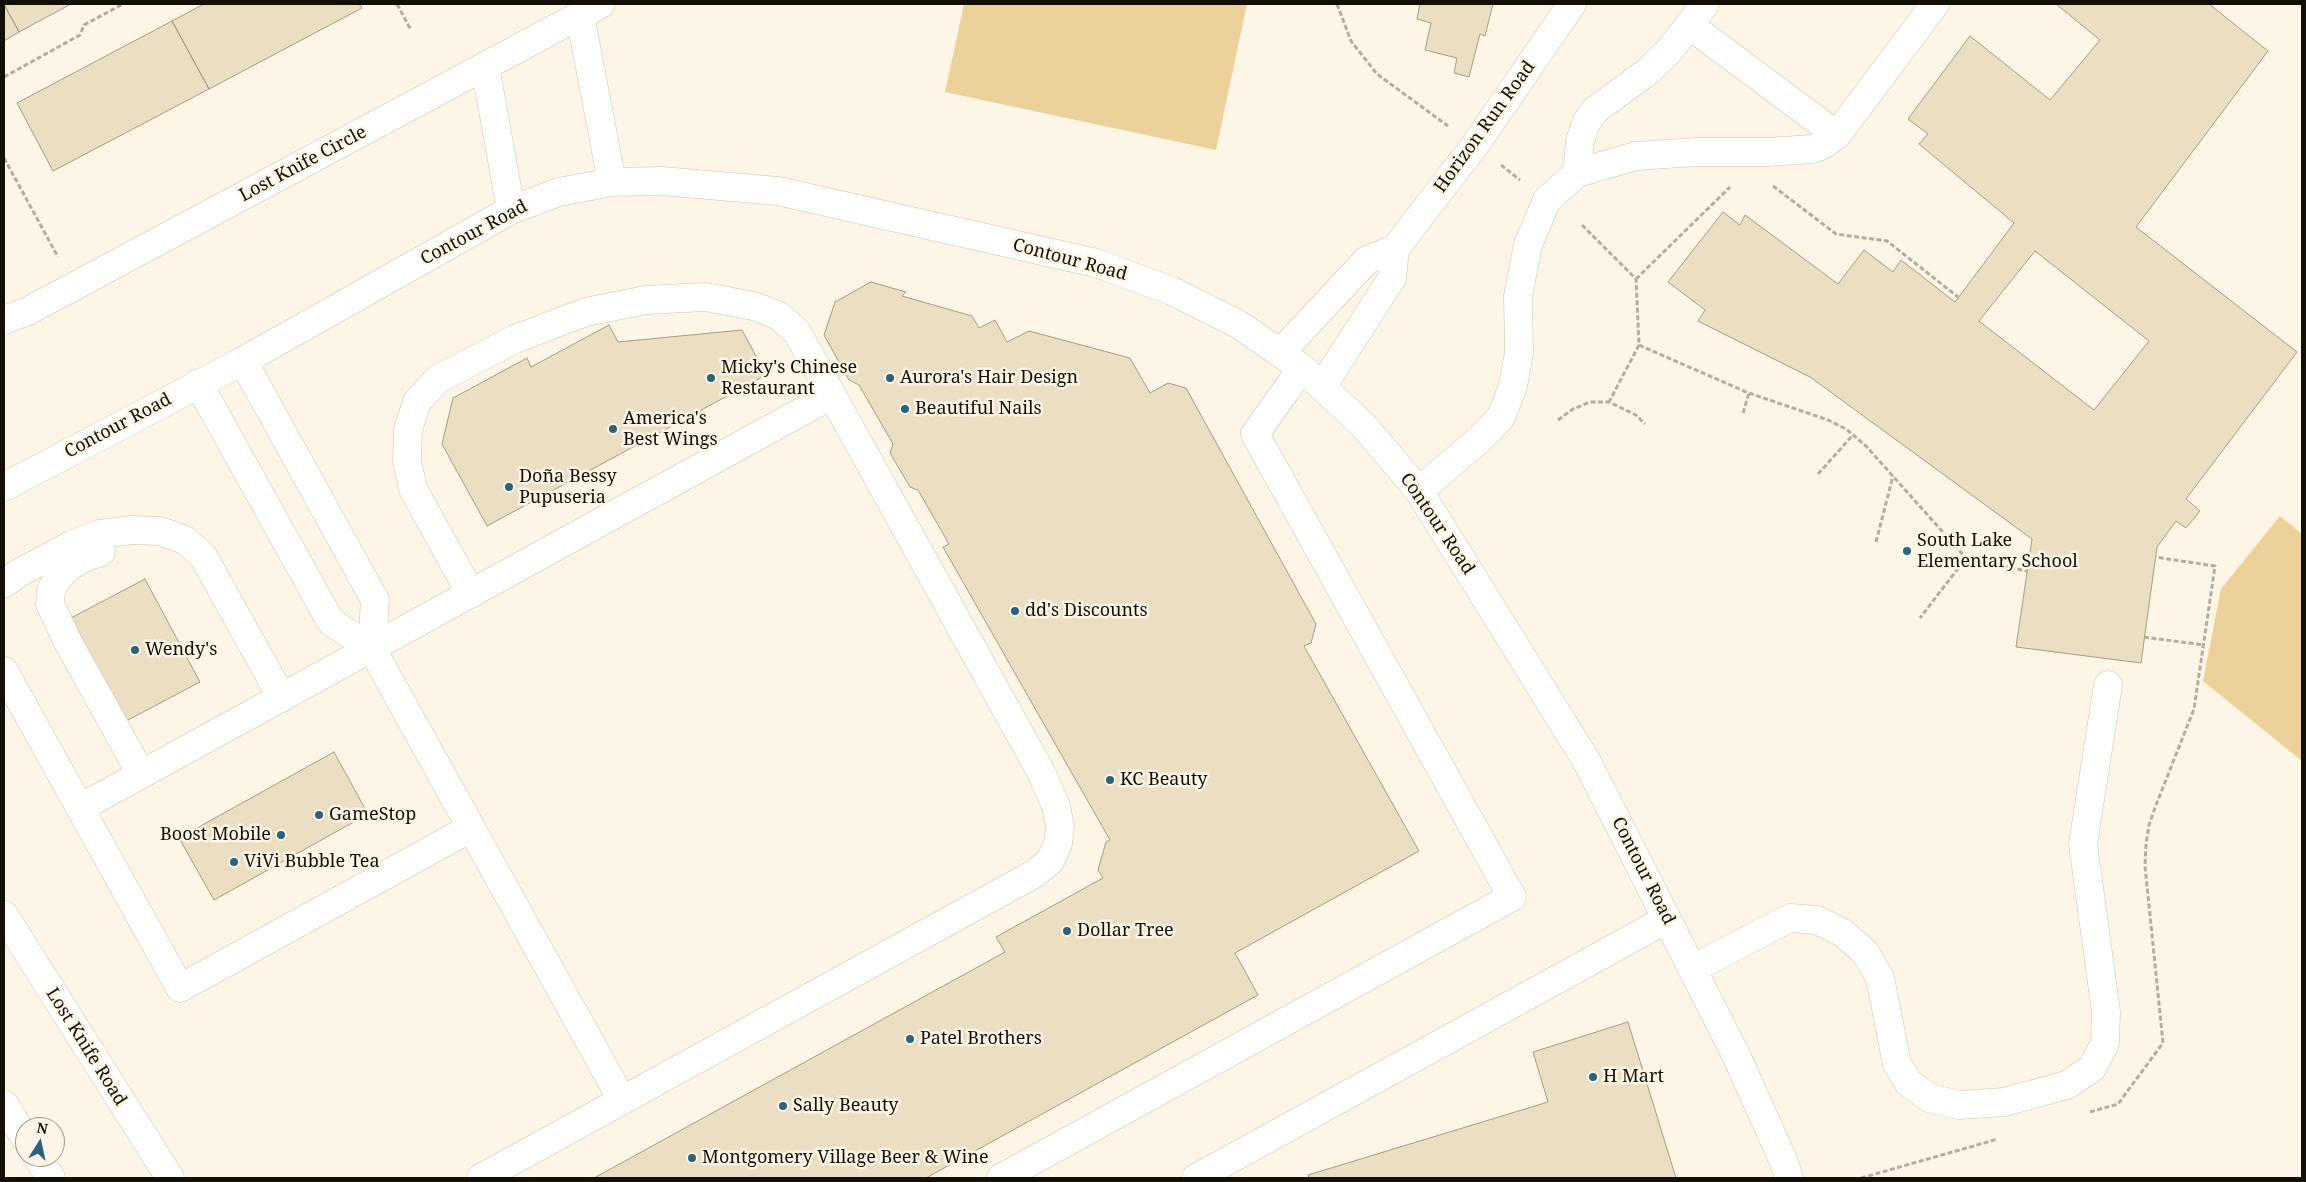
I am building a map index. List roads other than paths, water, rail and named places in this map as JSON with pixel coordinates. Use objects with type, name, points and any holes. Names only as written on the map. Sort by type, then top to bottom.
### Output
[{"type":"street","name":"Horizon Run Road","points":[[1395,249],[1475,146],[1572,4]]},
{"type":"street","points":[[1419,491],[1481,438],[1501,417],[1513,386],[1517,362],[1518,296],[1528,244],[1547,200],[1577,173],[1636,156],[1697,152],[1767,152],[1812,149],[1821,146],[1837,135],[1935,4]]},
{"type":"street","points":[[591,9],[612,182]]},
{"type":"street","name":"Lost Knife Circle","points":[[4,320],[28,311],[591,9]]},
{"type":"street","points":[[1577,173],[1580,141],[1586,124],[1594,110],[1647,72],[1669,51],[1697,14],[1837,135]]},
{"type":"street","points":[[485,66],[511,210]]},
{"type":"street","name":"Contour Road","points":[[4,487],[198,383],[243,361],[511,210],[559,192],[612,182],[662,181],[778,191],[1096,263],[1172,291],[1238,324],[1291,360],[1364,426],[1419,491],[1586,760],[1736,1055],[1783,1160],[1789,1178]]},
{"type":"street","points":[[1001,1178],[1512,897],[1255,434],[1291,360],[1367,260],[1395,249],[1392,278],[1322,387]]},
{"type":"street","points":[[471,594],[413,490],[407,461],[408,430],[417,402],[438,380],[515,339],[586,312],[646,300],[705,297],[754,306],[779,316],[797,332],[1041,772],[1056,806],[1060,826],[1058,844],[1050,861],[1034,874],[481,1178]]},
{"type":"street","points":[[243,361],[375,600],[372,649]]},
{"type":"street","points":[[198,383],[331,622],[372,649],[622,1100]]},
{"type":"street","points":[[80,808],[832,395]]},
{"type":"street","points":[[4,584],[17,574],[73,544],[100,534],[132,530],[160,531],[185,540],[203,556],[282,698]]},
{"type":"street","points":[[141,774],[54,617],[50,604],[51,590],[58,578],[70,566],[86,557],[107,550],[137,546],[197,550]]},
{"type":"street","points":[[4,671],[180,988],[471,828]]},
{"type":"street","points":[[1692,969],[1790,918],[1817,920],[1843,933],[1866,952],[1880,978],[1897,1064],[1909,1084],[1929,1098],[1959,1105],[2004,1102],[2067,1085],[2092,1068],[2104,1043],[2106,1012],[2083,844],[2108,685]]},
{"type":"street","name":"Lost Knife Road","points":[[4,915],[170,1178]]},
{"type":"street","points":[[1196,1178],[1667,919]]},
{"type":"street","points":[[4,1104],[15,1122]]},
{"type":"street","points":[[44,1167],[51,1178]]},
{"type":"place","name":"Micky's Chinese Restaurant","points":[[711,378]]},
{"type":"place","name":"Aurora's Hair Design","points":[[890,378]]},
{"type":"place","name":"Beautiful Nails","points":[[905,409]]},
{"type":"place","name":"America's Best Wings","points":[[613,429]]},
{"type":"place","name":"Doña Bessy Pupuseria","points":[[509,487]]},
{"type":"place","name":"South Lake Elementary School","points":[[1907,551]]},
{"type":"place","name":"dd's Discounts","points":[[1015,611]]},
{"type":"place","name":"Wendy's","points":[[135,650]]},
{"type":"place","name":"KC Beauty","points":[[1110,780]]},
{"type":"place","name":"GameStop","points":[[319,815]]},
{"type":"place","name":"Boost Mobile","points":[[281,835]]},
{"type":"place","name":"ViVi Bubble Tea","points":[[234,862]]},
{"type":"place","name":"Dollar Tree","points":[[1067,931]]},
{"type":"place","name":"Patel Brothers","points":[[910,1039]]},
{"type":"place","name":"H Mart","points":[[1593,1077]]},
{"type":"place","name":"Sally Beauty","points":[[783,1106]]},
{"type":"place","name":"Montgomery Village Beer & Wine","points":[[692,1158]]}]
